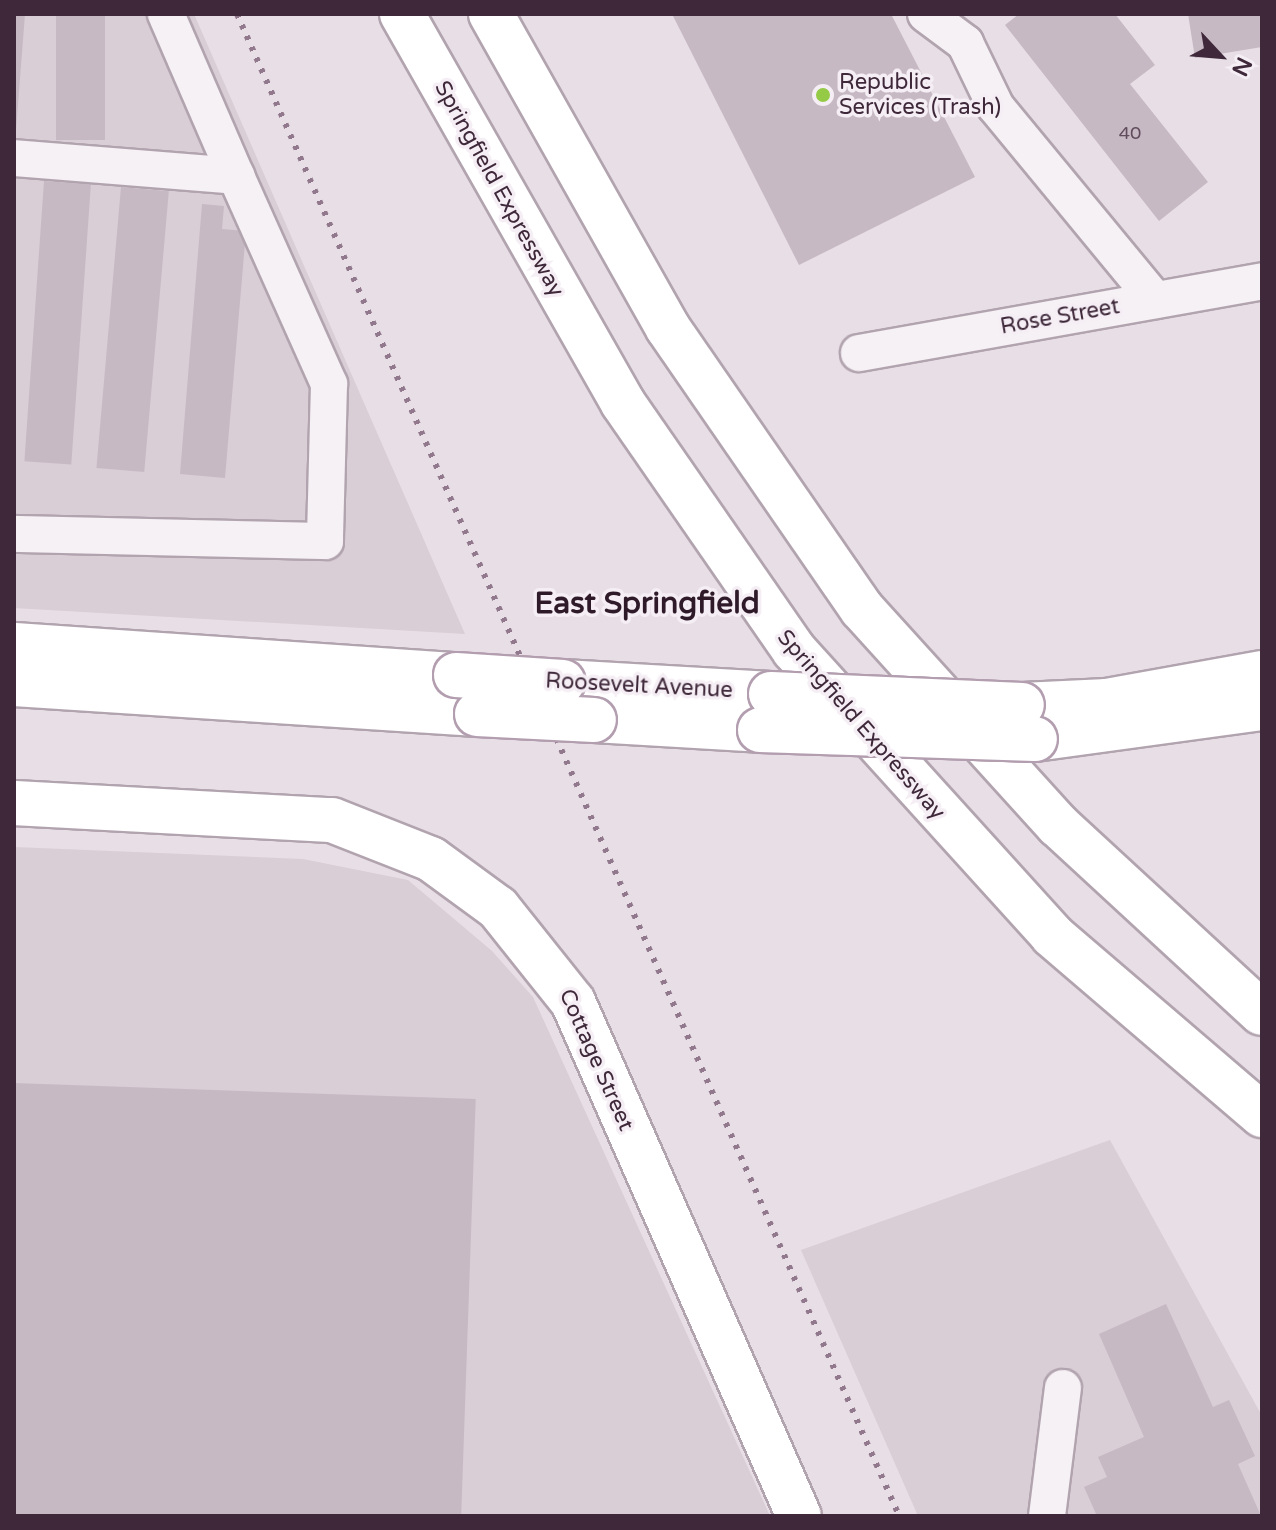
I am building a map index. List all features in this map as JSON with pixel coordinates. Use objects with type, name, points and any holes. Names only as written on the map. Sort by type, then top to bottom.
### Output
[{"type":"main road","name":"Springfield Expressway","points":[[402,14],[623,403],[794,650],[1052,935],[1254,1111]]},
{"type":"main road","points":[[491,14],[617,242],[748,452],[862,609],[1058,825],[1262,1013]]},
{"type":"main road","name":"Roosevelt Avenue","points":[[14,645],[563,682],[766,712]]},
{"type":"main road","name":"Roosevelt Avenue","points":[[1028,722],[1107,701],[1262,673]]},
{"type":"main road","name":"Roosevelt Avenue","points":[[14,684],[594,720],[766,712],[1028,722],[1262,708]]},
{"type":"main road","name":"Cottage Street","points":[[14,803],[332,820],[431,859],[498,908],[573,1002],[799,1516]]},
{"type":"main road","points":[[1058,825],[1262,971]]},
{"type":"street","points":[[14,534],[325,541],[329,384],[166,14]]},
{"type":"street","points":[[926,14],[965,43],[996,107],[1155,300]]},
{"type":"street","points":[[14,158],[236,176]]},
{"type":"street","name":"Rose Street","points":[[859,353],[1262,281]]},
{"type":"street","points":[[1047,1516],[1063,1388]]},
{"type":"shaded area","points":[[14,14],[194,14],[465,634],[14,608]]},
{"type":"shaded area","points":[[14,847],[303,859],[408,880],[492,951],[533,997],[770,1516],[14,1516]]},
{"type":"shaded area","points":[[1110,1140],[1262,1416],[1262,1516],[918,1516],[801,1250]]},
{"type":"building","points":[[14,14],[25,14],[16,130],[14,130]]},
{"type":"building","points":[[56,14],[105,14],[105,140],[56,140]]},
{"type":"building","name":"Republic Services (Trash)","points":[[672,14],[891,14],[975,177],[799,265]]},
{"type":"building","points":[[1019,14],[1115,14],[1155,65],[1130,84],[1208,182],[1159,221],[1005,25]]},
{"type":"building","points":[[1188,14],[1262,14],[1262,47],[1195,58]]},
{"type":"building","points":[[44,181],[91,184],[71,465],[24,461]]},
{"type":"building","points":[[121,187],[169,191],[144,472],[96,468]]},
{"type":"building","points":[[202,204],[224,206],[222,229],[246,231],[225,478],[180,474]]},
{"type":"building","points":[[14,1083],[476,1099],[461,1516],[14,1516]]},
{"type":"building","points":[[1166,1304],[1213,1407],[1229,1400],[1255,1456],[1238,1464],[1261,1516],[1097,1516],[1084,1487],[1107,1477],[1098,1457],[1144,1437],[1099,1334]]},
{"type":"railway","points":[[237,14],[899,1516]]},
{"type":"place","name":"Republic Services (Trash)","points":[[823,95]]},
{"type":"district","name":"East Springfield","points":[[647,604]]}]
